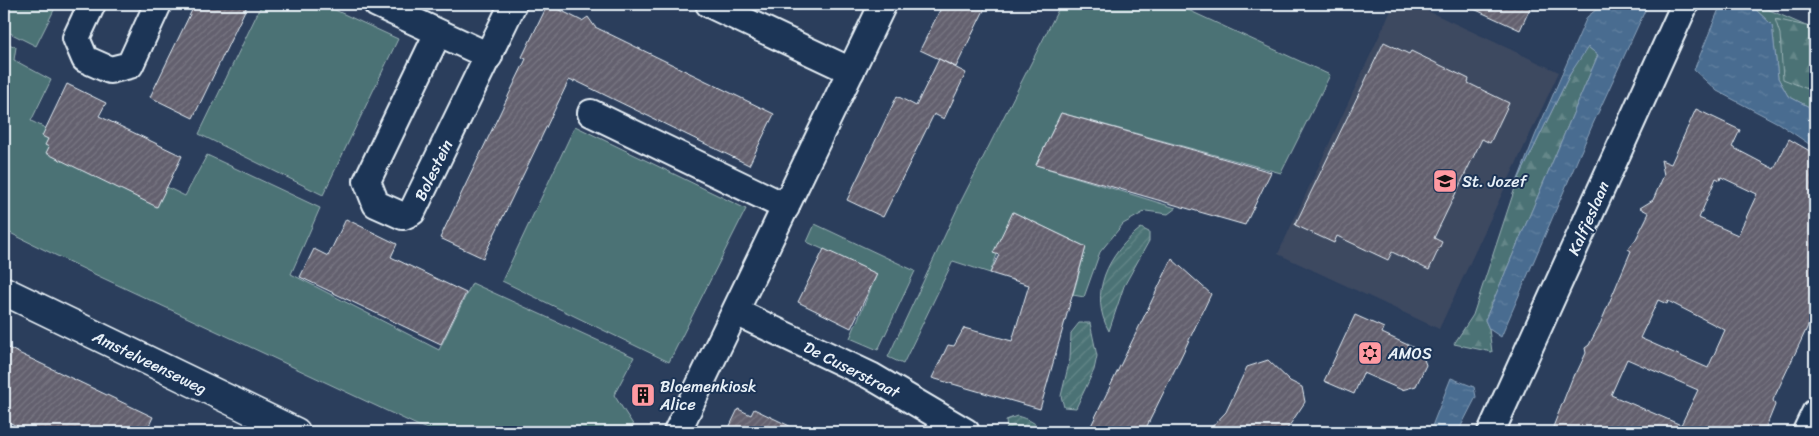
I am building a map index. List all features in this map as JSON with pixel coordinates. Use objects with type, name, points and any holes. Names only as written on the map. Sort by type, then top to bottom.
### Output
[{"type":"main road","name":"Amstelveenseweg","points":[[4,291],[296,432]]},
{"type":"street","points":[[92,4],[76,38],[85,59],[110,70],[130,65],[158,4]]},
{"type":"street","points":[[378,4],[489,56]]},
{"type":"street","name":"Bolestein","points":[[438,32],[367,181],[376,204],[403,216],[412,212],[513,4]]},
{"type":"street","points":[[709,4],[851,71]]},
{"type":"street","points":[[677,432],[883,4]]},
{"type":"street","name":"Kalfjeslaan","points":[[1491,432],[1685,4]]},
{"type":"street","points":[[592,113],[786,207]]},
{"type":"street","name":"De Cuserstraat","points":[[736,312],[870,376],[966,432]]},
{"type":"street","points":[[1806,432],[1815,413]]},
{"type":"shaded area","points":[[1394,4],[1413,4],[1559,72],[1439,329],[1278,254]]},
{"type":"green space","points":[[4,4],[57,4],[36,46],[4,30]]},
{"type":"green space","points":[[262,4],[322,4],[398,39],[323,195],[199,134]]},
{"type":"green space","points":[[1061,4],[1175,4],[1330,75],[1281,173],[1061,113],[1036,165],[1176,208],[1168,214],[1146,211],[1123,224],[1100,252],[1084,297],[1073,295],[1086,247],[1013,212],[990,273],[953,261],[903,364],[888,357],[959,205]]},
{"type":"green space","points":[[1756,4],[1815,30],[1815,110],[1788,96],[1778,78],[1772,25],[1755,9]]},
{"type":"green space","points":[[1775,19],[1815,28],[1815,92],[1783,79],[1780,34]]},
{"type":"green space","points":[[4,42],[16,47],[14,60],[51,80],[31,121],[185,196],[207,155],[320,208],[291,274],[439,350],[472,283],[634,357],[614,395],[634,426],[621,432],[437,432],[419,426],[4,230]]},
{"type":"green space","points":[[1587,46],[1598,55],[1485,320],[1489,329],[1492,352],[1454,344],[1473,315],[1517,182],[1570,74]]},
{"type":"green space","points":[[575,126],[746,209],[669,362],[502,281]]},
{"type":"green space","points":[[815,224],[915,271],[878,350],[850,338],[877,274],[807,242]]},
{"type":"green space","points":[[1141,228],[1149,232],[1149,241],[1124,286],[1109,331],[1100,303],[1105,275],[1119,250]]},
{"type":"green space","points":[[1079,323],[1090,323],[1097,356],[1094,370],[1076,408],[1064,407],[1061,396],[1070,359],[1071,333]]},
{"type":"green space","points":[[1017,416],[1034,423],[1041,432],[1008,432],[1006,420]]},
{"type":"water","points":[[1595,4],[1648,4],[1592,126],[1501,337],[1489,329],[1485,320],[1598,55],[1588,47],[1570,74],[1517,182],[1587,17],[1597,9]]},
{"type":"water","points":[[1721,4],[1756,4],[1755,9],[1772,25],[1778,78],[1788,96],[1815,110],[1815,148],[1778,123],[1717,91],[1694,70]]},
{"type":"water","points":[[1451,378],[1474,387],[1476,397],[1458,432],[1427,432],[1432,426]]},
{"type":"building","points":[[195,4],[248,4],[193,118],[150,97]]},
{"type":"building","points":[[548,4],[582,21],[588,17],[595,27],[774,114],[749,165],[574,80],[574,82],[569,80],[483,258],[440,238],[526,59],[522,57]]},
{"type":"building","points":[[943,4],[987,4],[956,67],[920,50]]},
{"type":"building","points":[[1463,4],[1532,4],[1520,30]]},
{"type":"building","points":[[1384,42],[1409,54],[1411,51],[1469,79],[1468,83],[1509,103],[1490,143],[1482,139],[1434,238],[1442,242],[1429,270],[1392,252],[1388,260],[1337,236],[1334,243],[1295,225]]},
{"type":"building","points":[[939,59],[966,73],[944,119],[934,114],[883,217],[847,200],[897,96],[916,106]]},
{"type":"building","points":[[67,84],[106,103],[99,116],[182,156],[157,207],[46,153],[49,147],[45,145],[48,139],[42,136]]},
{"type":"building","points":[[1696,109],[1740,130],[1732,147],[1774,169],[1789,139],[1815,154],[1815,311],[1773,400],[1775,405],[1764,432],[1551,432],[1574,374],[1577,372],[1586,353],[1585,348],[1589,345],[1601,322],[1631,251],[1628,249],[1636,239],[1649,213],[1640,208],[1653,200],[1664,175],[1661,160],[1671,164]],"holes":[[[1721,177],[1757,194],[1738,235],[1699,218],[1716,178],[1720,180]],[[1658,300],[1667,304],[1668,301],[1725,330],[1708,368],[1640,338]],[[1627,359],[1698,390],[1681,425],[1611,395]]]},
{"type":"building","points":[[1061,113],[1271,172],[1245,225],[1036,165]]},
{"type":"building","points":[[1013,212],[1086,247],[1040,409],[932,378],[948,345],[954,346],[964,328],[1012,341],[1029,285],[990,273],[999,255],[993,253]]},
{"type":"building","points":[[346,219],[397,244],[391,257],[466,293],[441,344],[300,277],[314,249],[328,256]]},
{"type":"building","points":[[824,249],[877,274],[851,328],[798,302]]},
{"type":"building","points":[[1172,259],[1211,294],[1178,363],[1144,432],[1088,432]]},
{"type":"building","points":[[1355,315],[1384,328],[1382,333],[1421,351],[1426,365],[1416,386],[1402,390],[1363,373],[1354,394],[1324,381]]},
{"type":"building","points":[[4,346],[153,417],[146,432],[30,432],[4,420]]},
{"type":"building","points":[[1268,360],[1290,381],[1302,387],[1305,402],[1285,432],[1207,432],[1226,412],[1247,367]]},
{"type":"building","points":[[738,409],[751,415],[754,409],[802,432],[727,432]]},
{"type":"place","name":"St. Jozef","points":[[1445,181]]},
{"type":"place","name":"AMOS","points":[[1370,353]]},
{"type":"place","name":"Bloemenkiosk Alice","points":[[643,395]]}]
